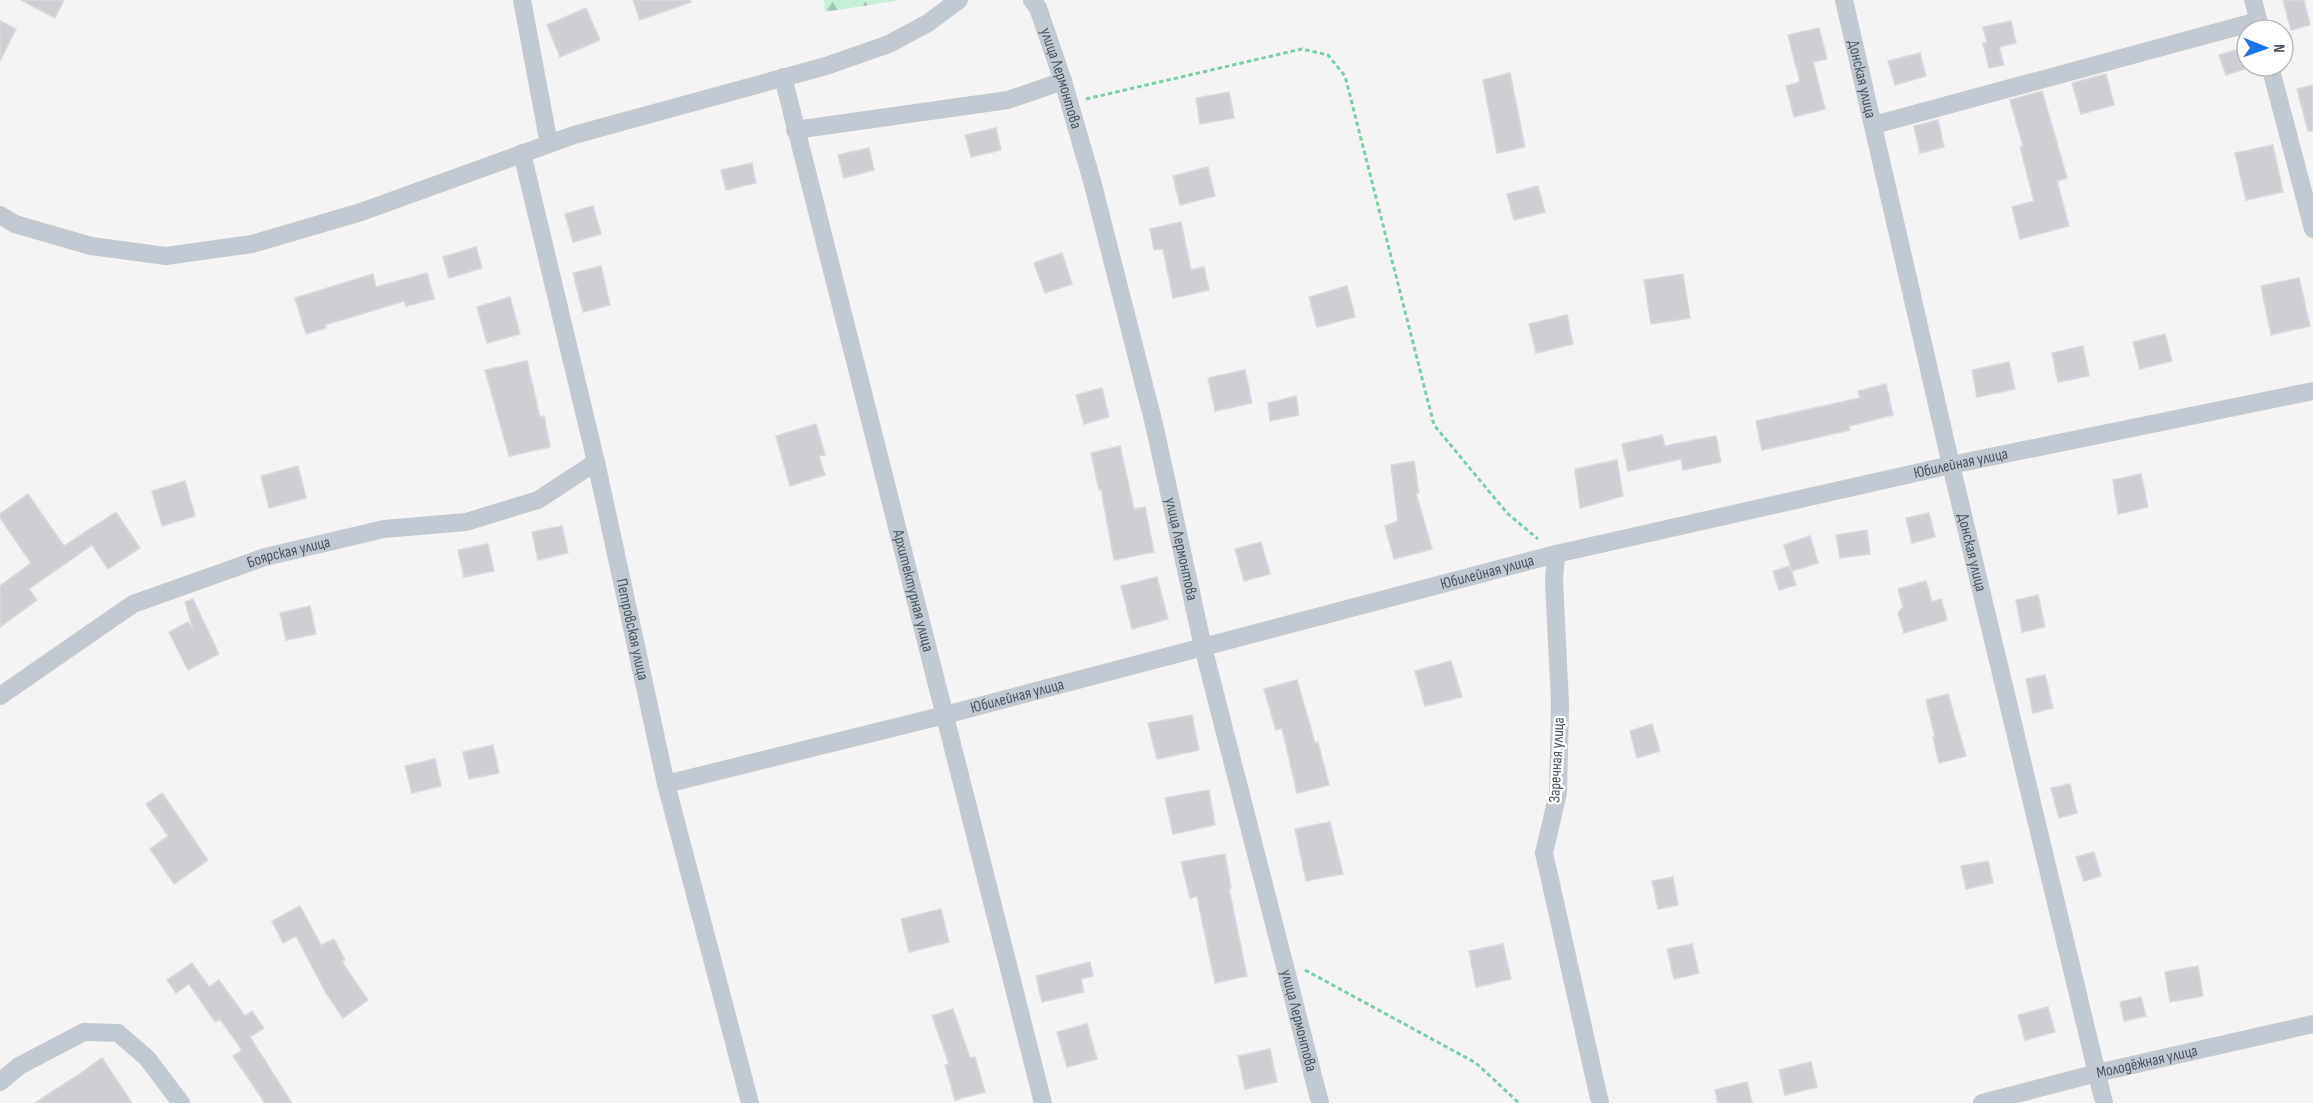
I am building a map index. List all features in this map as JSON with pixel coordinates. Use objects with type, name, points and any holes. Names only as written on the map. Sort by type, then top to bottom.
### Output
[{"type":"street","points":[[522,0],[549,144]]},
{"type":"street","points":[[0,215],[15,224],[91,246],[166,256],[252,244],[361,212],[549,144],[826,66],[889,44],[928,23],[959,0]]},
{"type":"street","name":"улица Лермонтова","points":[[1032,0],[1038,8],[1063,81],[1092,181],[1154,424],[1203,647],[1320,1103]]},
{"type":"street","name":"Донская улица","points":[[1844,0],[1951,465],[2104,1103]]},
{"type":"street","points":[[2253,0],[2258,18]]},
{"type":"street","points":[[1874,125],[2235,31]]},
{"type":"street","name":"Архитектурная улица","points":[[783,77],[1043,1103]]},
{"type":"street","points":[[2273,78],[2313,228]]},
{"type":"street","points":[[795,130],[1008,100],[1063,81]]},
{"type":"street","name":"Петровская улица","points":[[522,153],[596,462],[666,784],[750,1103]]},
{"type":"street","name":"Юбилейная улица","points":[[666,784],[945,715],[1556,554],[1951,465],[2313,391]]},
{"type":"street","name":"Боярская улица","points":[[0,696],[133,604],[265,557],[384,529],[466,522],[477,519],[538,500],[596,462]]},
{"type":"street","name":"Заречная улица","points":[[1556,554],[1554,581],[1560,702],[1558,793],[1544,853],[1600,1103]]},
{"type":"street","name":"Молодёжная улица","points":[[1982,1103],[2097,1073],[2313,1024]]},
{"type":"street","points":[[0,1082],[19,1066],[84,1032],[118,1033],[147,1058],[181,1103]]},
{"type":"path","points":[[1069,103],[1302,49],[1328,55],[1345,76],[1434,425],[1507,513],[1556,554]]},
{"type":"path","points":[[1283,958],[1476,1063],[1519,1103]]},
{"type":"green space","points":[[824,0],[901,0],[825,12]]},
{"type":"building","points":[[21,0],[64,0],[55,18]]},
{"type":"building","points":[[633,0],[690,0],[691,2],[640,20]]},
{"type":"building","points":[[2283,0],[2304,0],[2310,25],[2295,29],[2295,18],[2288,18]]},
{"type":"building","points":[[586,8],[600,40],[560,57],[547,25]]},
{"type":"building","points":[[0,21],[16,29],[0,61]]},
{"type":"building","points":[[2011,21],[2016,43],[1999,47],[2004,65],[1989,68],[1983,43],[1987,42],[1983,27]]},
{"type":"building","points":[[1819,28],[1827,59],[1813,62],[1825,109],[1794,117],[1786,86],[1800,82],[1788,35]]},
{"type":"building","points":[[2235,50],[2235,72],[2226,75],[2219,55]]},
{"type":"building","points":[[1920,53],[1926,76],[1895,85],[1888,61]]},
{"type":"building","points":[[1510,73],[1525,147],[1497,153],[1483,80]]},
{"type":"building","points":[[2106,74],[2114,105],[2081,114],[2072,83]]},
{"type":"building","points":[[2313,85],[2313,131],[2308,131],[2297,89]]},
{"type":"building","points":[[2042,91],[2067,178],[2057,181],[2069,226],[2020,239],[2012,207],[2034,201],[2020,147],[2023,146],[2010,100]]},
{"type":"building","points":[[1229,92],[1234,118],[1200,124],[1196,98]]},
{"type":"building","points":[[1938,120],[1944,147],[1920,153],[1914,126]]},
{"type":"building","points":[[996,128],[1001,150],[971,157],[965,135]]},
{"type":"building","points":[[2273,145],[2283,192],[2246,200],[2235,153]]},
{"type":"building","points":[[869,148],[874,170],[844,178],[838,155]]},
{"type":"building","points":[[752,163],[756,183],[726,190],[721,170]]},
{"type":"building","points":[[1208,167],[1215,196],[1180,205],[1173,176]]},
{"type":"building","points":[[1538,186],[1545,212],[1514,220],[1507,194]]},
{"type":"building","points":[[593,206],[601,234],[573,242],[565,214]]},
{"type":"building","points":[[1181,222],[1191,270],[1204,267],[1209,290],[1173,298],[1163,249],[1154,250],[1150,229]]},
{"type":"building","points":[[476,247],[482,268],[449,278],[443,257]]},
{"type":"building","points":[[1062,253],[1072,284],[1045,293],[1034,263]]},
{"type":"building","points":[[601,266],[610,305],[583,312],[573,273]]},
{"type":"building","points":[[427,273],[434,299],[406,306],[404,301],[325,325],[326,328],[306,334],[295,298],[373,274],[376,287]]},
{"type":"building","points":[[1683,274],[1690,318],[1651,324],[1644,280]]},
{"type":"building","points":[[2299,278],[2310,326],[2271,335],[2261,286]]},
{"type":"building","points":[[1347,286],[1355,317],[1317,327],[1309,297]]},
{"type":"building","points":[[510,297],[520,334],[487,343],[477,307]]},
{"type":"building","points":[[1567,315],[1573,344],[1536,353],[1529,324]]},
{"type":"building","points":[[2165,334],[2172,361],[2140,369],[2133,342]]},
{"type":"building","points":[[2083,346],[2089,376],[2058,382],[2052,353]]},
{"type":"building","points":[[527,361],[540,417],[544,416],[550,447],[509,456],[485,370]]},
{"type":"building","points":[[2009,362],[2015,389],[1977,397],[1972,370]]},
{"type":"building","points":[[1245,370],[1252,403],[1215,411],[1208,378]]},
{"type":"building","points":[[1886,384],[1893,415],[1849,426],[1850,430],[1762,450],[1756,421],[1860,398],[1858,391]]},
{"type":"building","points":[[1102,388],[1109,417],[1084,424],[1076,395]]},
{"type":"building","points":[[1296,396],[1299,415],[1270,421],[1268,403]]},
{"type":"building","points":[[816,424],[825,455],[819,456],[825,475],[790,486],[776,436]]},
{"type":"building","points":[[1662,435],[1665,446],[1716,436],[1721,462],[1683,470],[1681,459],[1628,471],[1622,444]]},
{"type":"building","points":[[1120,446],[1134,509],[1145,507],[1154,552],[1114,560],[1101,489],[1099,490],[1091,453]]},
{"type":"building","points":[[1617,460],[1623,496],[1580,508],[1575,469]]},
{"type":"building","points":[[1414,461],[1419,493],[1416,493],[1432,549],[1394,559],[1385,526],[1398,521],[1391,465]]},
{"type":"building","points":[[298,466],[306,498],[269,508],[261,476]]},
{"type":"building","points":[[2141,474],[2148,507],[2118,514],[2113,480]]},
{"type":"building","points":[[185,481],[195,516],[162,526],[152,491]]},
{"type":"building","points":[[28,494],[64,546],[116,512],[140,548],[108,569],[92,545],[29,589],[37,600],[0,627],[0,586],[31,563],[0,518],[0,514]]},
{"type":"building","points":[[1929,513],[1935,537],[1912,543],[1906,518]]},
{"type":"building","points":[[562,526],[568,553],[538,560],[532,532]]},
{"type":"building","points":[[1867,530],[1870,554],[1840,558],[1836,535]]},
{"type":"building","points":[[1810,536],[1818,563],[1792,571],[1784,545]]},
{"type":"building","points":[[1261,542],[1270,574],[1244,581],[1235,549]]},
{"type":"building","points":[[488,544],[494,571],[464,577],[458,550]]},
{"type":"building","points":[[1790,566],[1796,585],[1779,590],[1773,571]]},
{"type":"building","points":[[1157,577],[1168,619],[1132,629],[1121,586]]},
{"type":"building","points":[[1926,581],[1932,602],[1941,599],[1947,620],[1904,633],[1898,613],[1903,607],[1898,589]]},
{"type":"building","points":[[2038,595],[2045,627],[2022,632],[2016,600]]},
{"type":"building","points":[[193,599],[219,654],[188,670],[169,632],[188,622],[193,629],[185,602]]},
{"type":"building","points":[[310,606],[316,634],[286,640],[280,613]]},
{"type":"building","points":[[1451,661],[1462,697],[1425,706],[1415,671]]},
{"type":"building","points":[[2045,675],[2053,708],[2033,713],[2026,679]]},
{"type":"building","points":[[1297,680],[1315,743],[1318,742],[1329,785],[1297,793],[1282,728],[1276,730],[1264,689]]},
{"type":"building","points":[[1948,694],[1966,756],[1939,763],[1926,700]]},
{"type":"building","points":[[1192,715],[1199,750],[1157,759],[1148,723]]},
{"type":"building","points":[[1652,724],[1660,751],[1637,758],[1630,731]]},
{"type":"building","points":[[493,745],[499,773],[469,779],[463,752]]},
{"type":"building","points":[[435,759],[441,786],[412,793],[405,766]]},
{"type":"building","points":[[2070,784],[2077,813],[2059,818],[2051,788]]},
{"type":"building","points":[[1209,790],[1215,825],[1173,834],[1165,798]]},
{"type":"building","points":[[162,793],[208,860],[174,884],[150,849],[168,836],[146,804]]},
{"type":"building","points":[[1330,822],[1343,874],[1306,881],[1295,829]]},
{"type":"building","points":[[2094,852],[2101,876],[2084,881],[2076,857]]},
{"type":"building","points":[[1225,854],[1231,888],[1229,889],[1247,976],[1215,983],[1197,896],[1190,898],[1181,862]]},
{"type":"building","points":[[1988,861],[1993,883],[1966,889],[1961,866]]},
{"type":"building","points":[[1673,877],[1678,905],[1658,909],[1652,881]]},
{"type":"building","points":[[300,906],[321,945],[334,939],[345,960],[342,962],[368,1000],[343,1018],[326,993],[296,936],[283,943],[272,921]]},
{"type":"building","points":[[941,909],[949,942],[909,952],[901,919]]},
{"type":"building","points":[[1503,944],[1511,979],[1476,987],[1469,951]]},
{"type":"building","points":[[1692,944],[1699,973],[1674,979],[1667,949]]},
{"type":"building","points":[[1090,962],[1093,976],[1081,979],[1084,992],[1042,1002],[1036,976]]},
{"type":"building","points":[[192,963],[209,987],[219,980],[245,1016],[252,1011],[264,1028],[250,1037],[292,1103],[265,1103],[233,1056],[242,1050],[220,1019],[215,1022],[189,984],[176,993],[167,980]]},
{"type":"building","points":[[2198,966],[2203,996],[2170,1002],[2165,972]]},
{"type":"building","points":[[2141,997],[2146,1016],[2124,1021],[2120,1002]]},
{"type":"building","points":[[2048,1007],[2055,1032],[2025,1040],[2018,1015]]},
{"type":"building","points":[[953,1009],[970,1058],[975,1057],[985,1092],[955,1100],[945,1065],[949,1064],[932,1016]]},
{"type":"building","points":[[1087,1024],[1097,1059],[1067,1067],[1057,1032]]},
{"type":"building","points":[[1270,1049],[1277,1082],[1245,1089],[1238,1056]]},
{"type":"building","points":[[102,1058],[132,1103],[35,1103],[78,1075]]},
{"type":"building","points":[[1811,1062],[1817,1087],[1785,1095],[1779,1070]]},
{"type":"building","points":[[1747,1082],[1752,1103],[1718,1103],[1715,1090]]}]
